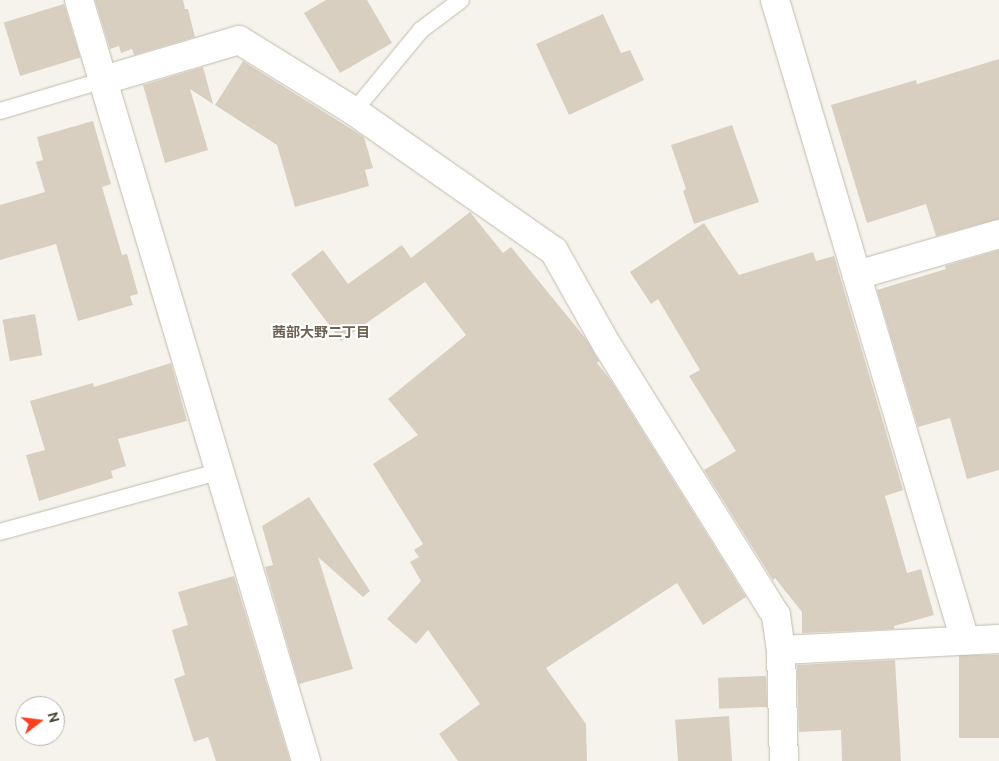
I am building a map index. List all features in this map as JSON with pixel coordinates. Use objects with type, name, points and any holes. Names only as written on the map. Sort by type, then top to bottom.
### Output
[{"type":"street","points":[[80,0],[306,761]]},
{"type":"street","points":[[776,0],[965,640]]},
{"type":"street","points":[[104,80],[239,40],[354,111],[554,251],[607,345],[776,615],[781,650],[784,761]]},
{"type":"street","points":[[857,275],[999,234]]},
{"type":"street","points":[[781,650],[999,639]]},
{"type":"lane","points":[[354,111],[421,30],[461,0]]},
{"type":"lane","points":[[0,111],[104,80]]},
{"type":"lane","points":[[0,532],[220,471]]},
{"type":"building","points":[[95,0],[183,0],[185,9],[188,9],[195,37],[134,55],[132,49],[121,53],[119,46],[110,49]]},
{"type":"building","points":[[326,0],[367,0],[392,43],[340,73],[304,13]]},
{"type":"building","points":[[64,4],[80,58],[20,76],[4,22]]},
{"type":"building","points":[[603,14],[621,53],[630,50],[644,80],[569,115],[536,44]]},
{"type":"building","points":[[999,59],[999,219],[936,236],[926,204],[867,223],[831,105],[916,80],[917,84]]},
{"type":"building","points":[[243,61],[364,137],[373,168],[365,170],[369,186],[295,207],[277,145],[215,105]]},
{"type":"building","points":[[203,67],[213,104],[190,89],[208,150],[165,163],[143,85]]},
{"type":"building","points":[[93,121],[111,184],[102,187],[122,255],[127,254],[138,294],[130,296],[133,305],[78,321],[56,244],[0,260],[0,205],[45,192],[36,162],[43,160],[37,137]]},
{"type":"building","points":[[732,125],[759,202],[694,224],[683,191],[686,189],[671,145]]},
{"type":"building","points":[[470,212],[503,253],[511,247],[586,339],[599,361],[597,363],[610,379],[746,597],[703,625],[677,583],[546,668],[586,724],[587,761],[458,761],[439,734],[480,704],[428,630],[416,644],[387,619],[421,581],[410,562],[419,557],[414,550],[423,544],[373,464],[418,435],[388,399],[466,335],[425,282],[341,341],[291,274],[323,250],[348,284],[402,245],[411,258]]},
{"type":"building","points":[[704,223],[739,275],[813,252],[816,261],[834,256],[903,490],[885,496],[907,573],[921,569],[934,615],[894,626],[894,629],[802,633],[802,612],[775,578],[773,580],[704,470],[736,451],[689,376],[700,370],[658,299],[651,304],[630,272]]},
{"type":"building","points":[[999,250],[999,470],[967,479],[950,418],[918,427],[877,290],[946,269],[945,266]]},
{"type":"building","points":[[35,314],[42,355],[10,361],[3,320]]},
{"type":"building","points":[[171,363],[187,421],[118,439],[126,466],[111,471],[113,478],[39,501],[26,455],[45,450],[30,401],[93,383],[94,387]]},
{"type":"building","points":[[309,497],[370,591],[363,597],[318,557],[353,669],[299,684],[265,567],[273,565],[262,526]]},
{"type":"building","points":[[234,576],[290,761],[216,761],[208,737],[194,742],[174,679],[185,675],[172,630],[188,625],[178,592]]},
{"type":"building","points":[[959,655],[999,655],[999,738],[959,738]]},
{"type":"building","points":[[895,660],[901,761],[842,761],[841,730],[799,732],[797,665]]},
{"type":"building","points":[[766,676],[767,707],[719,709],[718,678]]},
{"type":"building","points":[[729,716],[732,761],[678,761],[675,720]]},
{"type":"district","name":"茜部大野二丁目","points":[[321,332]]}]
